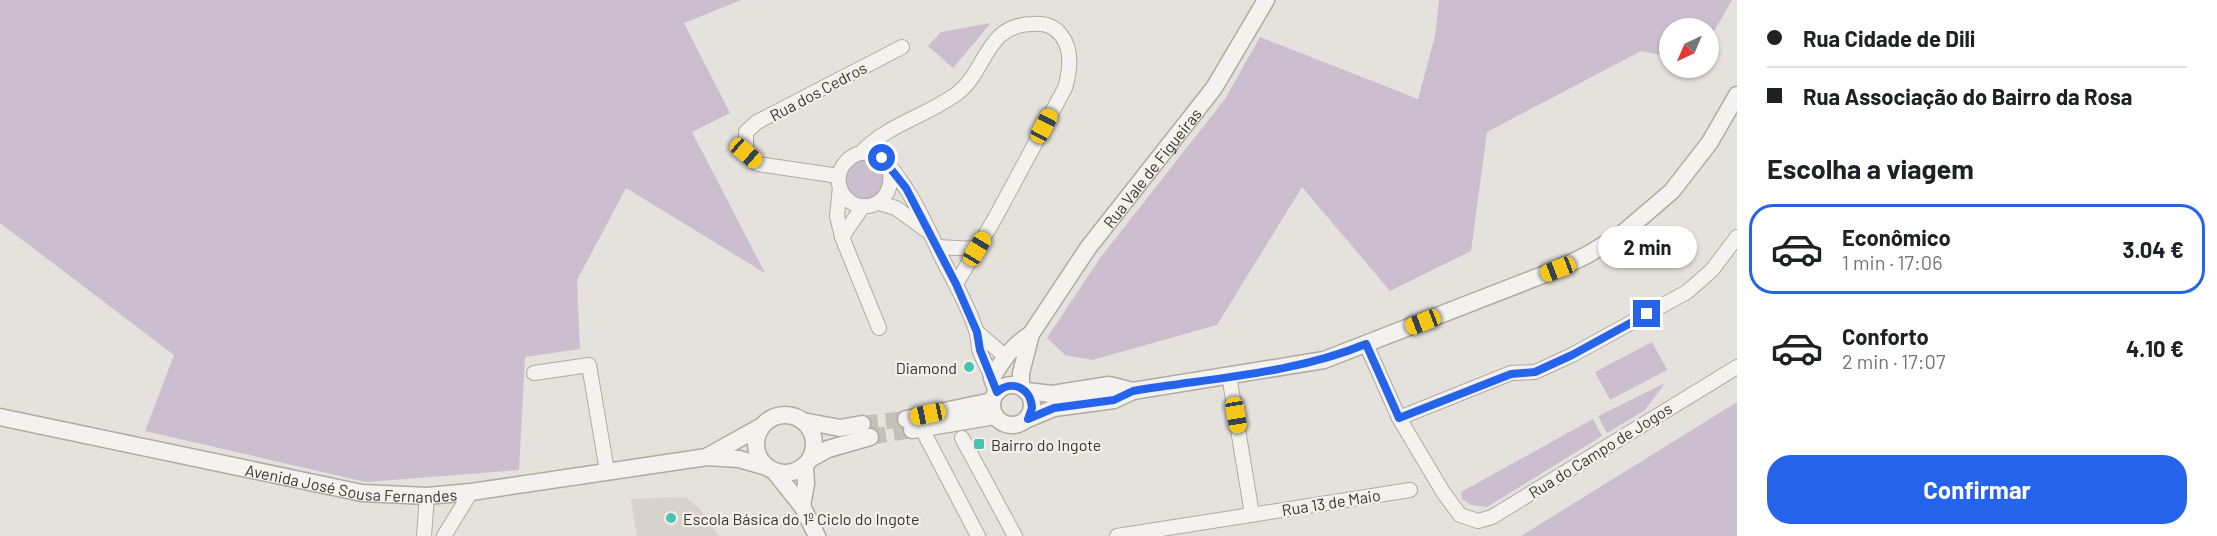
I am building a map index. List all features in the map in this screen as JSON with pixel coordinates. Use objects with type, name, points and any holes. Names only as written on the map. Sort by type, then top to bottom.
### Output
[{"type":"street","name":"Rua Vale de Figueiras","points":[[1024,389],[1022,373],[1031,334],[1088,248],[1214,88],[1266,0]]},
{"type":"street","points":[[861,153],[875,138],[932,111],[961,90],[999,35],[1020,24],[1043,23],[1057,30],[1067,42],[1070,71],[1065,88],[956,284]]},
{"type":"street","name":"Rua dos Cedros","points":[[839,181],[758,164],[746,153],[746,132],[758,122],[902,46]]},
{"type":"street","points":[[879,328],[842,237],[837,216],[839,181],[843,165],[851,156],[861,153],[873,153],[882,158],[890,167],[906,188],[931,234],[977,332],[994,397],[1009,426],[1022,423],[1054,408],[1114,400],[1133,391],[1315,362],[1558,269],[1611,242],[1672,191],[1698,160],[1735,102]]},
{"type":"street","points":[[879,203],[889,193],[891,187],[890,167]]},
{"type":"street","points":[[839,181],[844,196],[853,203],[863,206],[879,203],[896,208],[931,234]]},
{"type":"street","points":[[842,237],[863,206]]},
{"type":"street","points":[[1366,344],[1399,418],[1511,374],[1535,372],[1572,355],[1687,292],[1712,270],[1737,237]]},
{"type":"street","points":[[937,248],[977,249]]},
{"type":"street","points":[[977,332],[1005,356]]},
{"type":"street","name":"Rua Vale de Figueiras","points":[[994,397],[1005,356],[1014,345],[1031,334]]},
{"type":"street","points":[[534,373],[589,364],[607,471]]},
{"type":"street","name":"Rua do Campo de Jogos","points":[[1399,418],[1443,492],[1460,515],[1478,521],[1492,517],[1737,368]]},
{"type":"street","points":[[1229,375],[1252,514]]},
{"type":"street","points":[[978,536],[913,426],[994,397],[1008,386],[1052,394],[1109,385],[1133,391]]},
{"type":"street","points":[[1024,389],[1032,408],[1028,419]]},
{"type":"street","points":[[771,469],[790,473],[828,449],[866,431],[803,421],[786,415],[777,416],[762,426],[756,443],[757,452],[771,469],[802,506],[817,536]]},
{"type":"street","name":"Avenida José Sousa Fernandes","points":[[0,417],[362,493],[427,496],[471,492],[707,457],[739,459],[771,469]]},
{"type":"street","points":[[802,506],[807,463],[814,439],[803,421]]},
{"type":"street","name":"Avenida José Sousa Fernandes","points":[[707,457],[762,426]]},
{"type":"street","points":[[962,438],[1015,536]]},
{"type":"street","name":"Rua 13 de Maio","points":[[1118,536],[1410,490]]},
{"type":"street","points":[[444,536],[471,492]]},
{"type":"street","points":[[424,536],[427,496]]},
{"type":"shaded area","points":[[0,0],[741,0],[684,23],[730,113],[692,132],[765,273],[626,188],[577,280],[580,349],[525,357],[519,470],[366,482],[145,431],[174,355],[0,223]]},
{"type":"shaded area","points":[[1439,0],[1732,0],[1719,23],[1719,18],[1659,18],[1659,55],[1641,51],[1487,132],[1471,251],[1390,291],[1302,187],[1217,325],[1092,360],[1065,355],[1047,338],[1100,258],[1225,99],[1260,37],[1418,99],[1435,36]]},
{"type":"shaded area","points":[[991,23],[953,68],[928,46],[941,32]]},
{"type":"shaded area","points":[[864,160],[872,161],[878,166],[883,172],[883,188],[878,194],[872,199],[864,200],[856,199],[850,194],[845,188],[844,180],[845,172],[850,166],[856,161]]},
{"type":"shaded area","points":[[1652,342],[1667,370],[1610,400],[1595,372]]},
{"type":"shaded area","points":[[1665,383],[1645,410],[1607,433],[1598,416]]},
{"type":"shaded area","points":[[1737,402],[1737,536],[1521,536]]},
{"type":"shaded area","points":[[1593,419],[1602,436],[1487,507],[1471,505],[1462,499],[1461,492]]},
{"type":"shaded area","name":"Escola Básica do 1º Ciclo do Ingote","points":[[685,497],[700,509],[719,536],[637,536],[631,499]]},
{"type":"tunnel","points":[[862,424],[906,419]]},
{"type":"tunnel","points":[[870,437],[912,430]]},
{"type":"place","name":"Diamond","points":[[969,367]]},
{"type":"place","name":"Bairro do Ingote","points":[[979,444]]},
{"type":"place","name":"Escola Básica do 1º Ciclo do Ingote","points":[[671,518]]},
{"type":"route","points":[[882,158],[906,188],[956,284],[977,332],[980,350],[997,392],[1002,388],[1015,385],[1026,391],[1032,402],[1028,419],[1054,408],[1114,400],[1133,391],[1297,366],[1324,360],[1366,344],[1399,418],[1511,374],[1535,372],[1572,355],[1647,314]]}]
